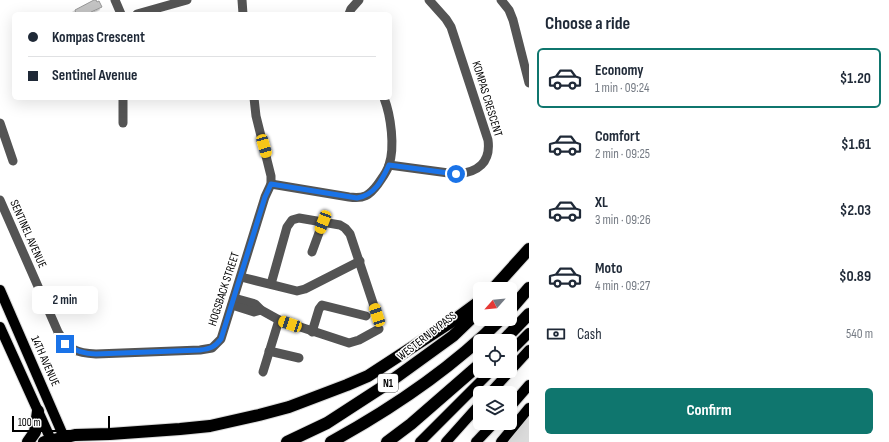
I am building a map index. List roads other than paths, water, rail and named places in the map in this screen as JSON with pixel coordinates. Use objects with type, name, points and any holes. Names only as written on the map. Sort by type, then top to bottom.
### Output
[{"type":"highway","points":[[499,282],[529,249]]},
{"type":"highway","points":[[507,282],[529,258]]},
{"type":"highway","points":[[517,302],[529,288]]},
{"type":"highway","points":[[49,441],[65,439],[75,434],[110,434],[210,426],[289,407],[368,376],[446,326],[473,306]]},
{"type":"highway","points":[[510,334],[529,314]]},
{"type":"highway","name":"WESTERN BYPASS","points":[[287,442],[327,423],[396,378],[453,336],[473,317]]},
{"type":"highway","name":"N1","points":[[331,442],[395,404],[428,382],[463,354],[493,326]]},
{"type":"highway","points":[[387,442],[411,424],[473,370]]},
{"type":"highway","points":[[28,442],[36,432],[38,411]]},
{"type":"main road","name":"14TH AVENUE","points":[[0,290],[65,439]]},
{"type":"main road","points":[[0,327],[38,411],[49,441]]},
{"type":"main road","points":[[517,345],[529,332]]},
{"type":"main road","points":[[517,363],[529,350]]},
{"type":"main road","points":[[420,442],[484,378]]},
{"type":"main road","points":[[496,386],[504,378]]},
{"type":"main road","points":[[517,398],[529,385]]},
{"type":"main road","points":[[501,442],[529,408]]},
{"type":"main road","points":[[446,442],[473,412]]},
{"type":"main road","points":[[476,442],[487,430]]},
{"type":"street","points":[[115,0],[120,12]]},
{"type":"street","points":[[144,12],[186,0]]},
{"type":"street","points":[[242,0],[243,12]]},
{"type":"street","points":[[350,12],[359,0]]},
{"type":"street","name":"KOMPAS CRESCENT","points":[[389,165],[456,174],[467,173],[475,170],[480,165],[489,148],[488,140],[451,27],[429,0]]},
{"type":"street","points":[[501,0],[509,10],[513,20],[529,83]]},
{"type":"street","points":[[123,100],[123,123]]},
{"type":"street","points":[[254,100],[256,116],[270,167],[271,184],[357,198],[370,194],[385,174],[389,165],[391,120],[385,100]]},
{"type":"street","points":[[0,123],[13,161]]},
{"type":"street","name":"HOGSBACK STREET","points":[[134,353],[200,350],[212,348],[221,339],[265,197],[271,184]]},
{"type":"street","name":"SENTINEL AVENUE","points":[[0,200],[58,332],[65,344],[70,348],[84,354],[134,353]]},
{"type":"street","points":[[271,284],[287,227],[292,220],[299,218],[340,225],[350,234],[377,315]]},
{"type":"street","points":[[312,252],[323,222]]},
{"type":"street","points":[[240,277],[293,290],[300,290],[360,261]]},
{"type":"street","points":[[233,301],[254,312],[261,310],[279,320],[349,343],[359,340],[379,329]]},
{"type":"street","points":[[312,332],[319,309],[322,305],[366,316]]},
{"type":"street","points":[[263,372],[279,320]]},
{"type":"street","points":[[269,351],[299,358]]}]
